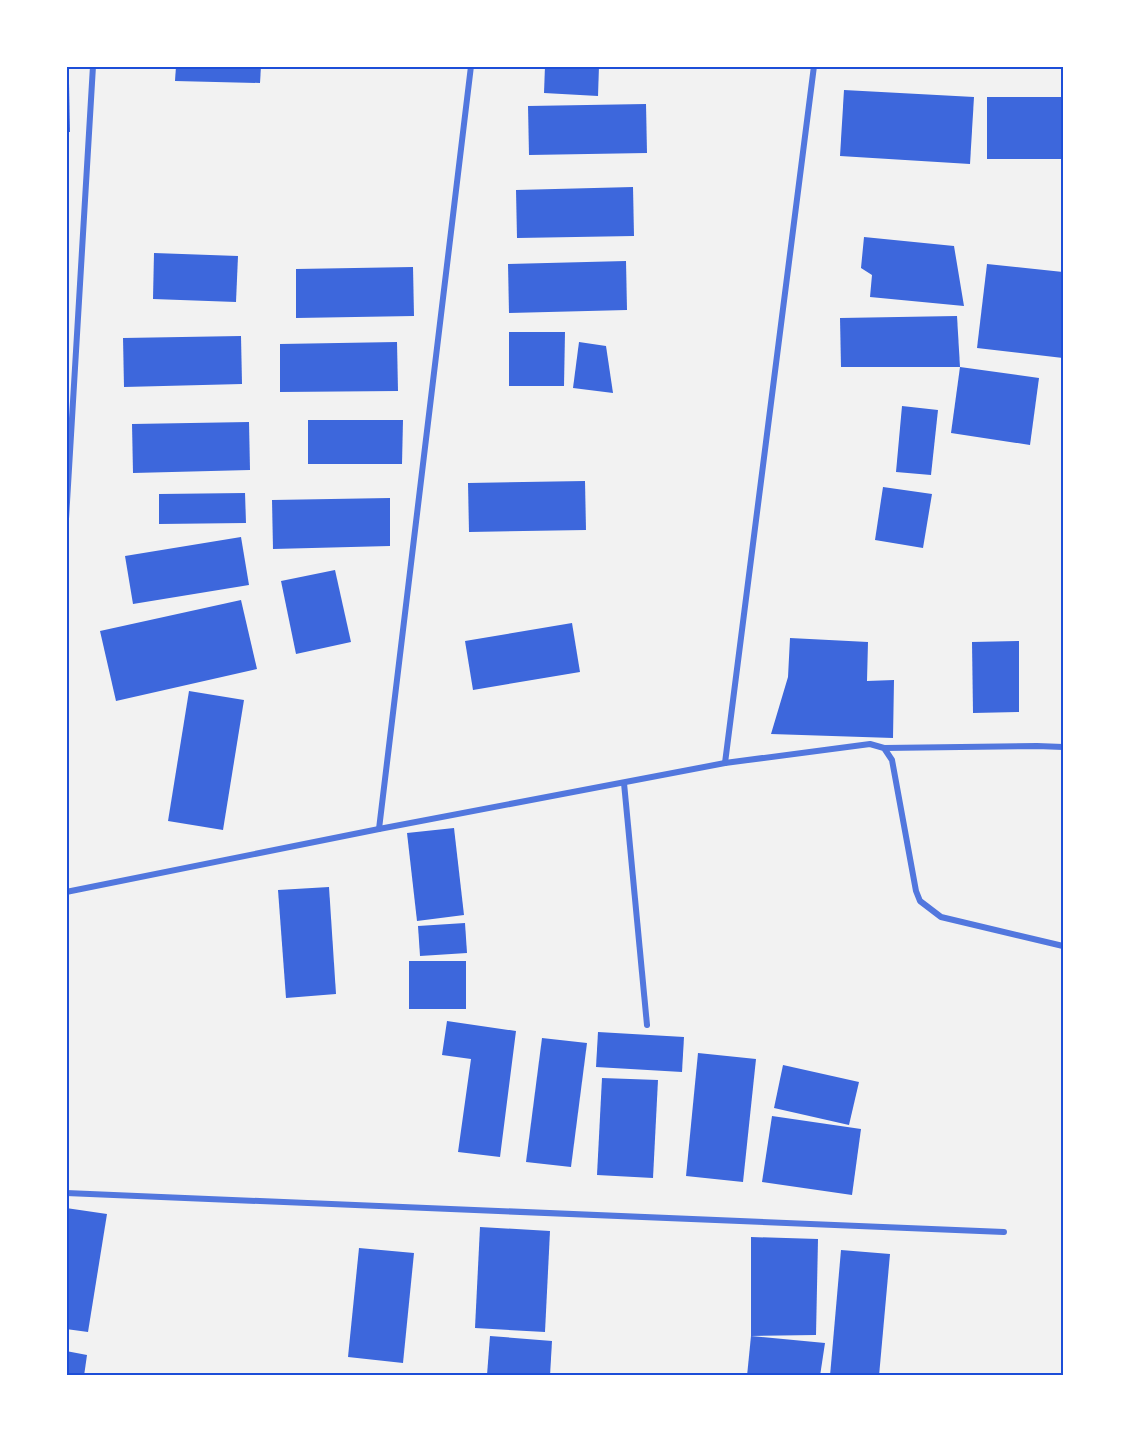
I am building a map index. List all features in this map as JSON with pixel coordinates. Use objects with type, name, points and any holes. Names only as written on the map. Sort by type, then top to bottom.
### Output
[{"type":"street","points":[[66,519],[93,66]]},
{"type":"street","points":[[380,829],[471,66]]},
{"type":"street","points":[[725,763],[814,66]]},
{"type":"street","points":[[66,892],[725,763],[870,744],[884,748],[1063,747]]},
{"type":"street","points":[[884,748],[892,760],[920,902],[941,917],[1063,946]]},
{"type":"street","points":[[624,783],[647,1025]]},
{"type":"street","points":[[66,1193],[1004,1232]]},
{"type":"building","points":[[176,66],[261,66],[260,83],[175,81]]},
{"type":"building","points":[[545,66],[599,66],[598,96],[544,93]]},
{"type":"building","points":[[66,83],[69,83],[70,132],[66,132]]},
{"type":"building","points":[[844,90],[974,97],[970,164],[840,156]]},
{"type":"building","points":[[987,97],[1063,97],[1063,159],[987,159]]},
{"type":"building","points":[[646,104],[647,153],[529,155],[528,106]]},
{"type":"building","points":[[633,187],[634,236],[517,238],[516,190]]},
{"type":"building","points":[[864,237],[954,246],[964,306],[870,297],[872,275],[861,268]]},
{"type":"building","points":[[154,253],[238,256],[236,302],[153,299]]},
{"type":"building","points":[[626,261],[627,310],[509,313],[508,264]]},
{"type":"building","points":[[987,264],[1063,272],[1063,358],[977,348]]},
{"type":"building","points":[[413,267],[414,316],[296,318],[296,269]]},
{"type":"building","points":[[957,316],[960,367],[841,367],[840,318]]},
{"type":"building","points":[[509,332],[565,332],[564,386],[509,386]]},
{"type":"building","points":[[241,336],[242,384],[124,387],[123,338]]},
{"type":"building","points":[[397,342],[398,391],[280,392],[280,344]]},
{"type":"building","points":[[579,342],[606,346],[613,393],[573,388]]},
{"type":"building","points":[[960,367],[1039,378],[1030,445],[951,433]]},
{"type":"building","points":[[902,406],[938,410],[931,475],[896,472]]},
{"type":"building","points":[[308,420],[403,420],[402,464],[308,464]]},
{"type":"building","points":[[249,422],[250,470],[133,473],[132,424]]},
{"type":"building","points":[[585,481],[586,530],[469,532],[468,483]]},
{"type":"building","points":[[883,487],[932,494],[923,548],[875,540]]},
{"type":"building","points":[[245,493],[246,523],[159,524],[159,494]]},
{"type":"building","points":[[390,498],[390,546],[273,549],[272,500]]},
{"type":"building","points":[[241,537],[249,585],[133,604],[125,556]]},
{"type":"building","points":[[335,570],[351,642],[296,654],[281,581]]},
{"type":"building","points":[[241,600],[257,669],[116,701],[100,631]]},
{"type":"building","points":[[572,623],[580,672],[473,690],[465,641]]},
{"type":"building","points":[[790,638],[868,642],[867,681],[894,680],[893,738],[771,734],[788,677]]},
{"type":"building","points":[[1019,641],[1019,712],[973,713],[972,642]]},
{"type":"building","points":[[189,691],[244,700],[223,830],[168,821]]},
{"type":"building","points":[[454,828],[464,915],[417,921],[407,833]]},
{"type":"building","points":[[329,887],[336,994],[286,998],[278,890]]},
{"type":"building","points":[[465,923],[467,953],[420,956],[418,926]]},
{"type":"building","points":[[409,961],[466,961],[466,1009],[409,1009]]},
{"type":"building","points":[[447,1021],[516,1031],[500,1157],[458,1152],[471,1059],[442,1055]]},
{"type":"building","points":[[598,1032],[684,1037],[682,1072],[596,1067]]},
{"type":"building","points":[[542,1038],[587,1043],[571,1167],[526,1162]]},
{"type":"building","points":[[698,1053],[756,1059],[743,1182],[686,1176]]},
{"type":"building","points":[[783,1065],[859,1082],[849,1125],[774,1108]]},
{"type":"building","points":[[602,1078],[658,1080],[653,1178],[597,1175]]},
{"type":"building","points":[[772,1116],[861,1129],[852,1195],[762,1182]]},
{"type":"building","points":[[66,1208],[107,1214],[88,1332],[66,1329]]},
{"type":"building","points":[[480,1227],[550,1231],[545,1332],[475,1328]]},
{"type":"building","points":[[751,1237],[818,1239],[816,1335],[751,1336]]},
{"type":"building","points":[[359,1248],[414,1253],[403,1363],[348,1357]]},
{"type":"building","points":[[841,1250],[890,1254],[879,1376],[830,1376]]},
{"type":"building","points":[[490,1336],[552,1341],[550,1376],[487,1375]]},
{"type":"building","points":[[751,1336],[825,1343],[820,1376],[747,1376]]},
{"type":"building","points":[[66,1351],[87,1355],[84,1376],[66,1376]]}]
